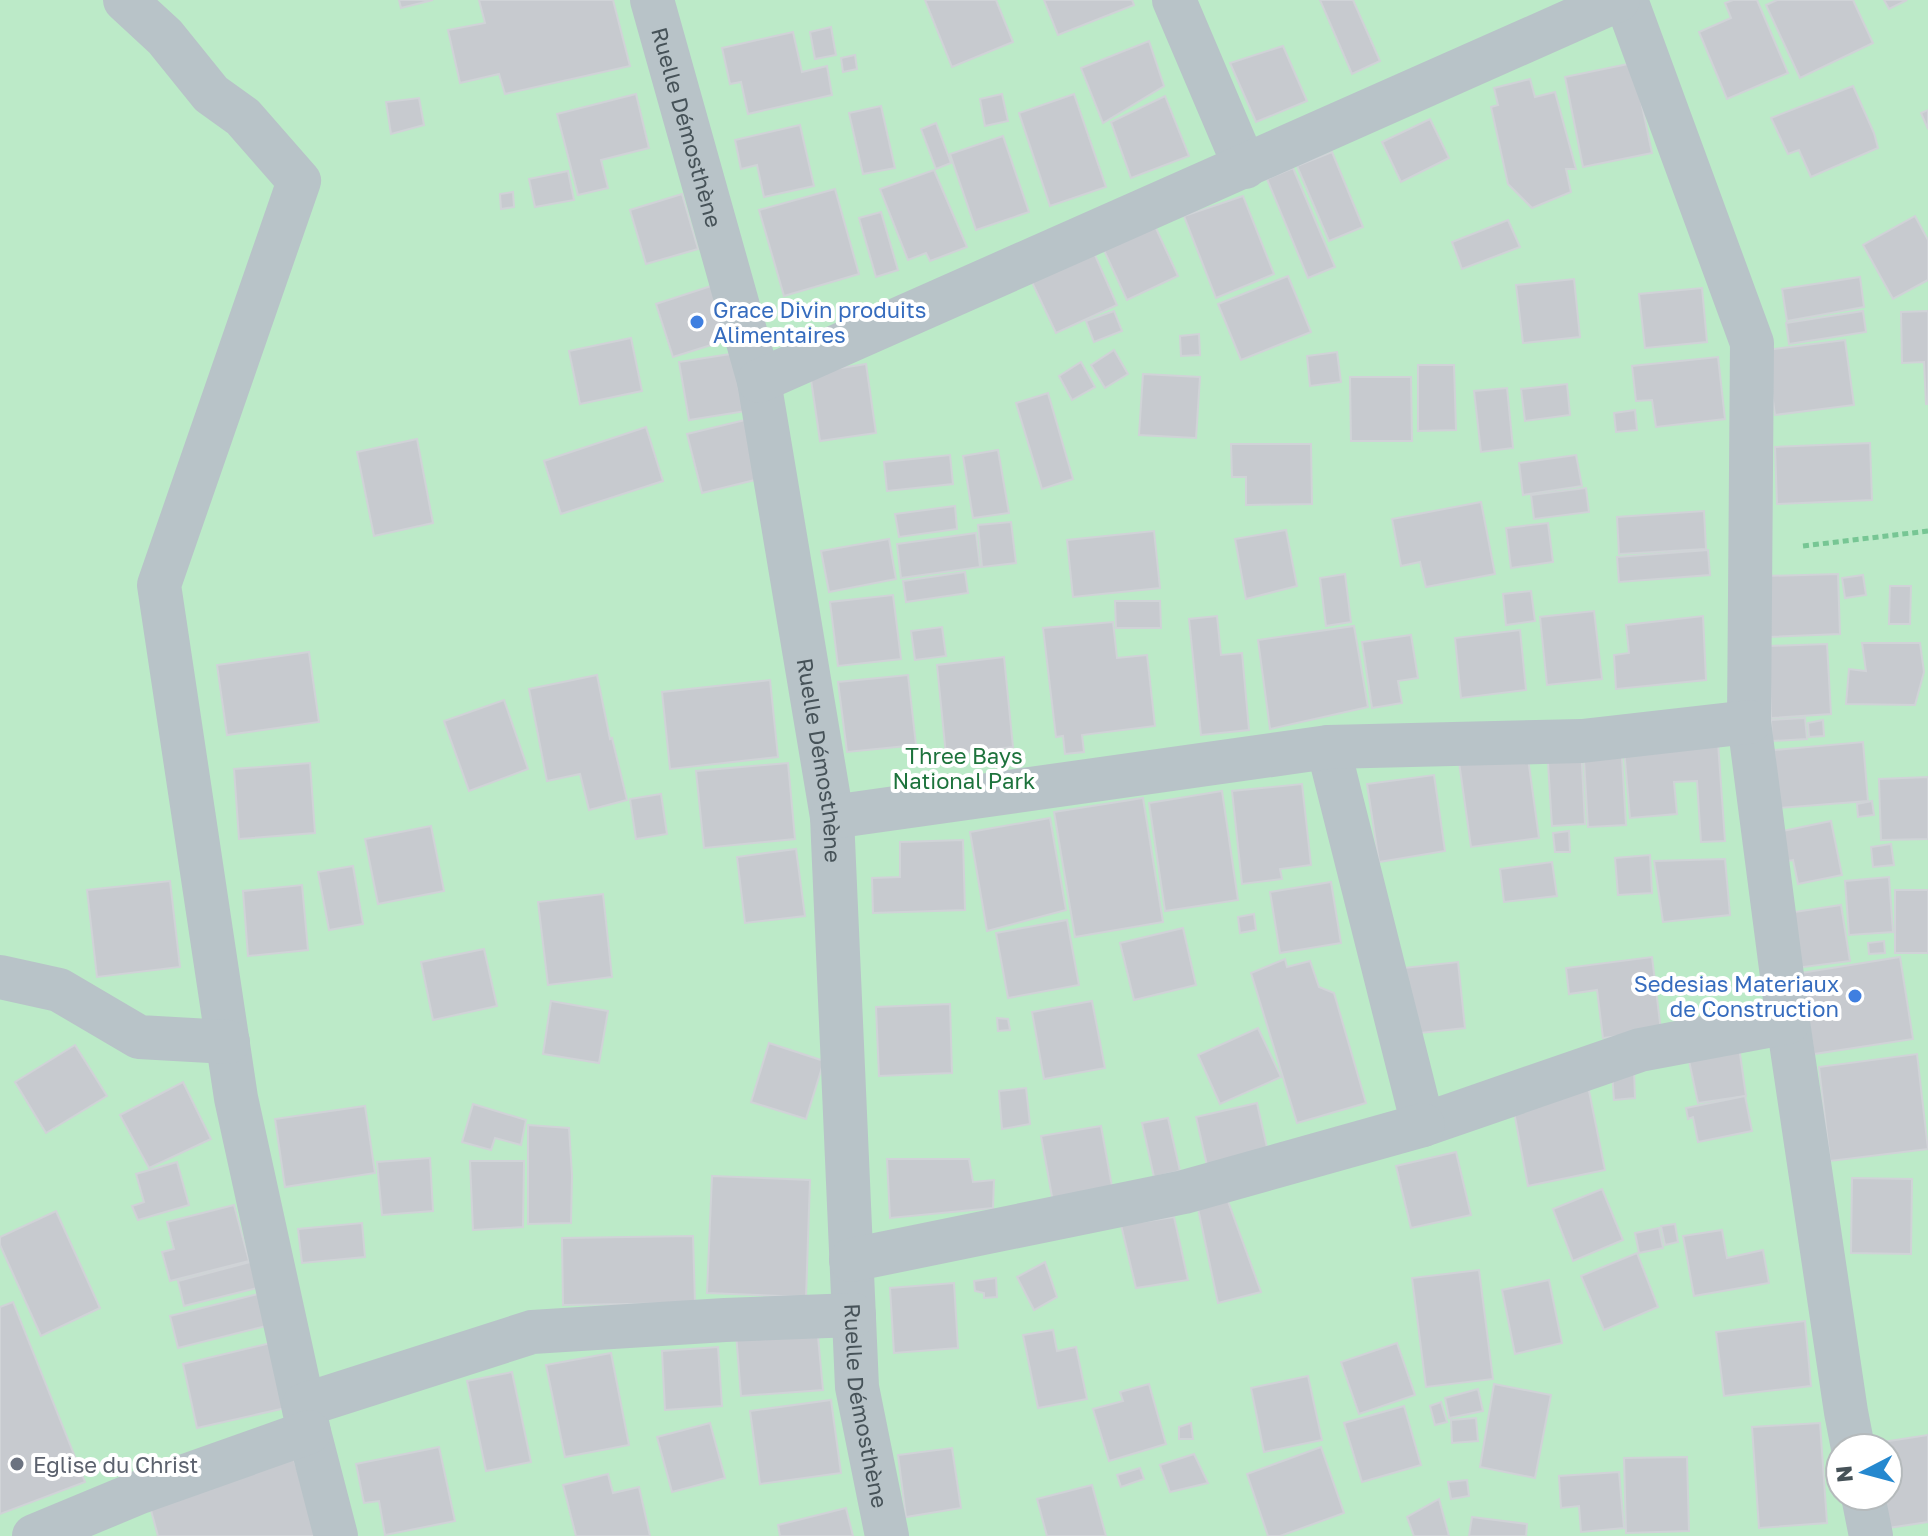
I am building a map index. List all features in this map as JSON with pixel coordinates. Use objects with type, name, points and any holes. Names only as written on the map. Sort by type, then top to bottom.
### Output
[{"type":"street","points":[[125,0],[165,37],[211,94],[243,117],[299,181],[159,585],[236,1098],[306,1418],[336,1536]]},
{"type":"street","name":"Ruelle Démosthène","points":[[652,0],[759,381],[832,817],[857,1387],[887,1536]]},
{"type":"street","points":[[1174,0],[1245,167]]},
{"type":"street","points":[[759,381],[1618,0]]},
{"type":"street","points":[[1626,0],[1752,343],[1749,722],[1788,1022],[1850,1432]]},
{"type":"street","points":[[832,817],[1328,747],[1582,741],[1749,722]]},
{"type":"street","points":[[1328,747],[1423,1125]]},
{"type":"street","points":[[0,977],[59,990],[139,1037],[228,1042]]},
{"type":"street","points":[[851,1260],[1184,1192],[1423,1125],[1640,1050],[1788,1022]]},
{"type":"street","points":[[34,1536],[306,1418],[532,1332],[854,1315]]},
{"type":"street","points":[[1866,1512],[1871,1536]]},
{"type":"path","points":[[1750,552],[1928,531]]},
{"type":"green space","name":"Three Bays National Park","points":[[0,0],[1928,0],[1928,1536],[0,1536]]},
{"type":"building","points":[[399,0],[433,0],[401,8]]},
{"type":"building","points":[[479,0],[613,0],[630,66],[505,94],[499,74],[460,83],[448,30],[485,23]]},
{"type":"building","points":[[925,0],[996,0],[1013,42],[952,67]]},
{"type":"building","points":[[1044,0],[1132,0],[1134,5],[1058,35]]},
{"type":"building","points":[[1320,0],[1353,0],[1380,61],[1352,74]]},
{"type":"building","points":[[1757,0],[1788,73],[1727,99],[1699,32],[1731,18],[1725,3]]},
{"type":"building","points":[[1777,0],[1853,0],[1873,43],[1800,78],[1766,5]]},
{"type":"building","points":[[1884,0],[1907,0],[1889,9]]},
{"type":"building","points":[[831,27],[836,55],[815,59],[810,32]]},
{"type":"building","points":[[793,32],[802,72],[827,66],[832,95],[748,114],[741,82],[730,84],[722,48]]},
{"type":"building","points":[[1149,41],[1164,86],[1103,123],[1081,68]]},
{"type":"building","points":[[1283,46],[1307,101],[1256,122],[1230,63]]},
{"type":"building","points":[[855,55],[857,69],[843,72],[841,58]]},
{"type":"building","points":[[1633,63],[1652,153],[1583,167],[1565,77]]},
{"type":"building","points":[[1530,79],[1535,97],[1555,92],[1576,169],[1566,169],[1571,192],[1532,208],[1508,184],[1491,107],[1498,105],[1494,88]]},
{"type":"building","points":[[1853,86],[1878,148],[1811,177],[1799,150],[1788,154],[1771,118]]},
{"type":"building","points":[[636,94],[649,148],[601,160],[608,188],[578,195],[557,114]]},
{"type":"building","points":[[1002,94],[1008,121],[985,126],[980,99]]},
{"type":"building","points":[[1074,94],[1106,187],[1050,206],[1019,113]]},
{"type":"building","points":[[1165,96],[1189,156],[1131,178],[1111,122]]},
{"type":"building","points":[[419,98],[424,125],[391,134],[386,102]]},
{"type":"building","points":[[881,106],[895,168],[863,174],[849,113]]},
{"type":"building","points":[[1928,110],[1928,129],[1921,113]]},
{"type":"building","points":[[1430,119],[1449,158],[1401,182],[1382,142]]},
{"type":"building","points":[[936,123],[951,163],[936,169],[921,129]]},
{"type":"building","points":[[800,125],[814,186],[764,197],[757,165],[741,169],[735,140]]},
{"type":"building","points":[[1003,136],[1029,212],[976,230],[950,154]]},
{"type":"building","points":[[1332,152],[1363,227],[1329,241],[1297,166]]},
{"type":"building","points":[[1293,168],[1335,267],[1308,278],[1267,179]]},
{"type":"building","points":[[934,170],[967,247],[930,261],[926,253],[908,260],[880,189]]},
{"type":"building","points":[[568,171],[574,200],[535,207],[529,179]]},
{"type":"building","points":[[835,189],[859,274],[784,296],[759,210]]},
{"type":"building","points":[[513,192],[514,207],[501,209],[500,194]]},
{"type":"building","points":[[682,194],[698,249],[646,264],[630,210]]},
{"type":"building","points":[[1243,196],[1274,274],[1216,298],[1184,216]]},
{"type":"building","points":[[881,212],[898,270],[876,277],[859,218]]},
{"type":"building","points":[[1915,216],[1928,240],[1928,280],[1893,299],[1863,245]]},
{"type":"building","points":[[1508,220],[1520,247],[1462,269],[1452,242]]},
{"type":"building","points":[[1154,224],[1178,276],[1127,300],[1103,248]]},
{"type":"building","points":[[1094,253],[1117,305],[1056,333],[1031,280]]},
{"type":"building","points":[[1288,276],[1311,332],[1241,360],[1218,304]]},
{"type":"building","points":[[1860,277],[1864,307],[1787,321],[1782,289]]},
{"type":"building","points":[[1574,279],[1580,337],[1523,343],[1516,285]]},
{"type":"building","points":[[711,286],[727,340],[673,357],[656,304]]},
{"type":"building","points":[[1702,288],[1707,342],[1645,348],[1639,294]]},
{"type":"building","points":[[1114,311],[1122,331],[1094,342],[1086,321]]},
{"type":"building","points":[[1863,311],[1866,332],[1789,344],[1786,323]]},
{"type":"building","points":[[1928,311],[1926,404],[1924,362],[1902,363],[1901,312]]},
{"type":"building","points":[[1199,334],[1200,355],[1181,356],[1180,336]]},
{"type":"building","points":[[631,338],[642,391],[580,404],[569,351]]},
{"type":"building","points":[[1845,340],[1854,405],[1775,415],[1766,350]]},
{"type":"building","points":[[1114,350],[1128,374],[1105,388],[1091,365]]},
{"type":"building","points":[[1337,352],[1341,382],[1310,386],[1307,356]]},
{"type":"building","points":[[737,353],[746,411],[689,420],[679,362]]},
{"type":"building","points":[[1718,357],[1725,419],[1656,427],[1652,400],[1636,401],[1632,366]]},
{"type":"building","points":[[1081,362],[1095,387],[1072,400],[1059,376]]},
{"type":"building","points":[[866,364],[876,433],[820,441],[810,373]]},
{"type":"building","points":[[1418,365],[1454,365],[1456,430],[1418,431]]},
{"type":"building","points":[[1143,374],[1200,377],[1196,438],[1139,435]]},
{"type":"building","points":[[1350,377],[1411,377],[1412,441],[1351,441]]},
{"type":"building","points":[[1567,384],[1570,415],[1525,421],[1521,389]]},
{"type":"building","points":[[1507,388],[1513,448],[1481,452],[1474,391]]},
{"type":"building","points":[[1048,393],[1073,479],[1042,489],[1016,403]]},
{"type":"building","points":[[1635,410],[1637,430],[1616,432],[1614,413]]},
{"type":"building","points":[[745,420],[759,479],[702,493],[687,434]]},
{"type":"building","points":[[646,427],[663,481],[561,514],[544,461]]},
{"type":"building","points":[[417,439],[433,523],[374,536],[357,452]]},
{"type":"building","points":[[1870,443],[1872,500],[1777,504],[1775,447]]},
{"type":"building","points":[[1231,444],[1311,444],[1312,504],[1246,505],[1246,477],[1232,477]]},
{"type":"building","points":[[998,450],[1009,513],[973,518],[963,456]]},
{"type":"building","points":[[950,455],[953,484],[887,491],[884,462]]},
{"type":"building","points":[[1576,455],[1582,486],[1523,495],[1519,463]]},
{"type":"building","points":[[1586,488],[1589,512],[1534,519],[1531,495]]},
{"type":"building","points":[[1481,502],[1495,574],[1426,587],[1420,562],[1401,566],[1392,519]]},
{"type":"building","points":[[955,506],[957,529],[899,537],[895,514]]},
{"type":"building","points":[[1704,511],[1706,549],[1619,554],[1617,517]]},
{"type":"building","points":[[1011,522],[1016,563],[982,567],[978,525]]},
{"type":"building","points":[[1548,523],[1553,562],[1511,568],[1506,528]]},
{"type":"building","points":[[1286,530],[1297,586],[1246,599],[1235,539]]},
{"type":"building","points":[[1154,531],[1160,588],[1073,597],[1067,540]]},
{"type":"building","points":[[976,533],[980,567],[901,578],[897,544]]},
{"type":"building","points":[[889,539],[896,579],[829,592],[821,551]]},
{"type":"building","points":[[1708,550],[1710,575],[1619,582],[1617,557]]},
{"type":"building","points":[[965,572],[968,593],[906,602],[903,581]]},
{"type":"building","points":[[1345,574],[1351,622],[1326,626],[1320,578]]},
{"type":"building","points":[[1838,574],[1840,634],[1769,637],[1766,576]]},
{"type":"building","points":[[1863,575],[1866,595],[1845,598],[1842,578]]},
{"type":"building","points":[[1890,586],[1911,586],[1910,624],[1889,624]]},
{"type":"building","points":[[1531,591],[1535,621],[1506,625],[1503,594]]},
{"type":"building","points":[[893,595],[901,659],[838,666],[830,602]]},
{"type":"building","points":[[1115,601],[1160,601],[1161,628],[1116,628]]},
{"type":"building","points":[[1594,611],[1602,679],[1547,685],[1540,617]]},
{"type":"building","points":[[1217,616],[1221,655],[1242,653],[1249,730],[1201,735],[1189,619]]},
{"type":"building","points":[[1703,616],[1706,680],[1616,689],[1614,655],[1629,653],[1626,625]]},
{"type":"building","points":[[1113,622],[1117,658],[1147,655],[1155,726],[1082,735],[1084,752],[1065,754],[1063,736],[1056,737],[1043,628]]},
{"type":"building","points":[[1354,626],[1368,707],[1270,729],[1258,640]]},
{"type":"building","points":[[942,627],[946,656],[915,660],[911,631]]},
{"type":"building","points":[[1520,630],[1526,690],[1461,698],[1455,638]]},
{"type":"building","points":[[1411,635],[1418,678],[1398,681],[1402,703],[1372,708],[1362,642]]},
{"type":"building","points":[[1862,643],[1920,643],[1924,672],[1915,705],[1846,704],[1849,669],[1866,671]]},
{"type":"building","points":[[1827,644],[1831,714],[1771,718],[1769,646]]},
{"type":"building","points":[[309,652],[319,722],[227,735],[217,665]]},
{"type":"building","points":[[1004,657],[1013,747],[946,755],[937,665]]},
{"type":"building","points":[[597,675],[627,800],[589,810],[580,774],[547,781],[529,689]]},
{"type":"building","points":[[908,675],[916,745],[847,752],[838,682]]},
{"type":"building","points":[[770,680],[778,757],[670,769],[662,692]]},
{"type":"building","points":[[504,700],[528,769],[469,791],[444,721]]},
{"type":"building","points":[[1805,718],[1807,739],[1772,741],[1771,720]]},
{"type":"building","points":[[1823,720],[1824,736],[1809,737],[1808,723]]},
{"type":"building","points":[[1621,741],[1626,825],[1588,827],[1583,743]]},
{"type":"building","points":[[1863,742],[1868,801],[1779,808],[1774,750]]},
{"type":"building","points":[[1718,743],[1725,841],[1701,842],[1697,781],[1674,782],[1677,814],[1630,818],[1624,749]]},
{"type":"building","points":[[1581,746],[1585,824],[1552,826],[1547,747]]},
{"type":"building","points":[[1527,751],[1539,838],[1471,847],[1459,762]]},
{"type":"building","points":[[310,763],[315,833],[239,839],[234,769]]},
{"type":"building","points":[[788,763],[795,839],[704,848],[696,771]]},
{"type":"building","points":[[1434,775],[1445,851],[1379,862],[1367,784]]},
{"type":"building","points":[[1928,777],[1928,839],[1881,840],[1879,779]]},
{"type":"building","points":[[1302,784],[1311,865],[1280,869],[1282,879],[1242,884],[1232,791]]},
{"type":"building","points":[[1222,791],[1238,900],[1165,911],[1149,803]]},
{"type":"building","points":[[661,794],[667,834],[636,839],[630,799]]},
{"type":"building","points":[[1143,798],[1163,922],[1075,937],[1054,812]]},
{"type":"building","points":[[1872,801],[1874,815],[1858,817],[1857,804]]},
{"type":"building","points":[[1050,818],[1066,910],[987,931],[970,832]]},
{"type":"building","points":[[1831,821],[1842,875],[1798,884],[1793,860],[1779,863],[1773,833]]},
{"type":"building","points":[[431,826],[444,891],[378,904],[365,839]]},
{"type":"building","points":[[1569,831],[1570,852],[1555,852],[1553,833]]},
{"type":"building","points":[[963,840],[965,910],[873,913],[872,878],[900,877],[900,842]]},
{"type":"building","points":[[1891,844],[1894,865],[1873,867],[1871,847]]},
{"type":"building","points":[[796,849],[805,916],[745,923],[737,857]]},
{"type":"building","points":[[1650,855],[1652,893],[1618,895],[1615,858]]},
{"type":"building","points":[[1725,859],[1730,915],[1663,922],[1654,861]]},
{"type":"building","points":[[1552,862],[1557,896],[1504,902],[1500,869]]},
{"type":"building","points":[[353,866],[363,924],[329,930],[318,872]]},
{"type":"building","points":[[1889,877],[1893,932],[1849,935],[1845,881]]},
{"type":"building","points":[[170,881],[180,967],[97,977],[87,890]]},
{"type":"building","points":[[1331,882],[1341,943],[1280,953],[1270,892]]},
{"type":"building","points":[[302,885],[308,950],[248,956],[243,891]]},
{"type":"building","points":[[1895,890],[1928,890],[1928,953],[1895,953]]},
{"type":"building","points":[[603,894],[612,977],[548,985],[538,902]]},
{"type":"building","points":[[1841,905],[1850,961],[1796,968],[1788,913]]},
{"type":"building","points":[[1254,914],[1256,930],[1240,933],[1238,917]]},
{"type":"building","points":[[1067,920],[1079,985],[1008,998],[996,933]]},
{"type":"building","points":[[1183,928],[1196,985],[1134,1000],[1120,943]]},
{"type":"building","points":[[1884,941],[1885,953],[1869,954],[1868,943]]},
{"type":"building","points":[[484,949],[497,1006],[433,1020],[421,962]]},
{"type":"building","points":[[1652,957],[1661,1031],[1603,1038],[1597,990],[1569,994],[1566,968]]},
{"type":"building","points":[[1900,957],[1913,1039],[1814,1054],[1801,973]]},
{"type":"building","points":[[1285,959],[1287,967],[1310,961],[1319,987],[1334,993],[1366,1103],[1297,1123],[1251,973]]},
{"type":"building","points":[[1458,962],[1465,1028],[1402,1035],[1385,970]]},
{"type":"building","points":[[551,1001],[608,1011],[599,1063],[543,1054]]},
{"type":"building","points":[[1092,1001],[1105,1068],[1044,1079],[1032,1012]]},
{"type":"building","points":[[950,1004],[952,1073],[879,1076],[876,1007]]},
{"type":"building","points":[[997,1018],[1008,1019],[1010,1030],[998,1031]]},
{"type":"building","points":[[1258,1028],[1281,1077],[1220,1104],[1198,1055]]},
{"type":"building","points":[[769,1043],[824,1061],[806,1119],[751,1102]]},
{"type":"building","points":[[75,1045],[107,1096],[46,1133],[15,1082]]},
{"type":"building","points":[[1739,1047],[1746,1096],[1698,1103],[1688,1056]]},
{"type":"building","points":[[1917,1054],[1928,1149],[1830,1161],[1819,1067]]},
{"type":"building","points":[[1634,1071],[1635,1098],[1614,1100],[1612,1072]]},
{"type":"building","points":[[1587,1081],[1605,1170],[1528,1186],[1511,1096]]},
{"type":"building","points":[[183,1082],[211,1139],[149,1168],[120,1115]]},
{"type":"building","points":[[1026,1088],[1030,1124],[1002,1129],[999,1091]]},
{"type":"building","points":[[1745,1096],[1752,1131],[1698,1142],[1693,1117],[1688,1119],[1686,1108]]},
{"type":"building","points":[[1257,1103],[1270,1161],[1209,1174],[1196,1117]]},
{"type":"building","points":[[473,1104],[526,1120],[521,1145],[495,1138],[491,1150],[462,1142]]},
{"type":"building","points":[[365,1106],[375,1173],[285,1187],[275,1119]]},
{"type":"building","points":[[1168,1118],[1180,1171],[1154,1177],[1142,1123]]},
{"type":"building","points":[[528,1125],[569,1128],[571,1223],[528,1224]]},
{"type":"building","points":[[1101,1126],[1113,1192],[1053,1202],[1041,1136]]},
{"type":"building","points":[[1456,1152],[1471,1215],[1411,1228],[1396,1166]]},
{"type":"building","points":[[430,1158],[433,1211],[382,1215],[377,1162]]},
{"type":"building","points":[[887,1159],[969,1159],[973,1182],[994,1180],[993,1208],[890,1218]]},
{"type":"building","points":[[470,1161],[524,1161],[523,1227],[473,1230]]},
{"type":"building","points":[[177,1162],[189,1205],[138,1220],[132,1206],[144,1202],[136,1174]]},
{"type":"building","points":[[712,1176],[810,1180],[806,1297],[707,1293]]},
{"type":"building","points":[[1852,1178],[1912,1179],[1911,1254],[1851,1253]]},
{"type":"building","points":[[1602,1189],[1623,1240],[1573,1261],[1553,1209]]},
{"type":"building","points":[[1225,1193],[1261,1292],[1218,1303],[1196,1199]]},
{"type":"building","points":[[234,1205],[249,1261],[170,1281],[162,1252],[174,1249],[167,1222]]},
{"type":"building","points":[[56,1211],[100,1308],[41,1336],[0,1245],[0,1237]]},
{"type":"building","points":[[1174,1217],[1188,1280],[1136,1288],[1121,1225]]},
{"type":"building","points":[[362,1223],[365,1257],[302,1263],[298,1229]]},
{"type":"building","points":[[1675,1224],[1678,1242],[1665,1245],[1661,1226]]},
{"type":"building","points":[[1659,1228],[1663,1248],[1639,1253],[1635,1233]]},
{"type":"building","points":[[1722,1230],[1727,1258],[1763,1250],[1769,1283],[1694,1296],[1683,1236]]},
{"type":"building","points":[[693,1236],[695,1303],[563,1305],[562,1238]]},
{"type":"building","points":[[1637,1253],[1658,1307],[1604,1330],[1581,1276]]},
{"type":"building","points":[[254,1261],[261,1287],[184,1306],[178,1281]]},
{"type":"building","points":[[1045,1262],[1057,1297],[1034,1310],[1017,1277]]},
{"type":"building","points":[[1479,1270],[1493,1379],[1426,1387],[1412,1278]]},
{"type":"building","points":[[996,1278],[997,1297],[984,1298],[984,1293],[975,1291],[974,1281]]},
{"type":"building","points":[[1549,1280],[1562,1343],[1515,1354],[1502,1290]]},
{"type":"building","points":[[954,1283],[958,1348],[894,1353],[890,1288]]},
{"type":"building","points":[[262,1293],[270,1325],[178,1348],[170,1316]]},
{"type":"building","points":[[13,1302],[85,1482],[0,1514],[0,1307]]},
{"type":"building","points":[[1805,1321],[1811,1386],[1724,1396],[1716,1332]]},
{"type":"building","points":[[817,1326],[823,1390],[741,1396],[736,1333]]},
{"type":"building","points":[[1053,1330],[1057,1351],[1076,1347],[1087,1399],[1038,1408],[1023,1335]]},
{"type":"building","points":[[275,1342],[290,1407],[197,1428],[183,1364]]},
{"type":"building","points":[[1397,1343],[1415,1395],[1359,1414],[1341,1362]]},
{"type":"building","points":[[718,1347],[722,1406],[665,1410],[662,1351]]},
{"type":"building","points":[[611,1353],[629,1445],[565,1457],[546,1365]]},
{"type":"building","points":[[512,1372],[531,1462],[486,1471],[467,1381]]},
{"type":"building","points":[[1308,1376],[1322,1440],[1264,1452],[1251,1388]]},
{"type":"building","points":[[1149,1384],[1166,1444],[1109,1461],[1093,1409],[1123,1401],[1120,1392]]},
{"type":"building","points":[[1494,1384],[1551,1395],[1535,1478],[1480,1467]]},
{"type":"building","points":[[1478,1389],[1483,1411],[1449,1418],[1445,1398]]},
{"type":"building","points":[[831,1400],[841,1473],[760,1484],[750,1411]]},
{"type":"building","points":[[1441,1402],[1447,1422],[1435,1425],[1430,1406]]},
{"type":"building","points":[[1404,1406],[1421,1465],[1362,1482],[1344,1423]]},
{"type":"building","points":[[1476,1418],[1478,1441],[1452,1443],[1451,1420]]},
{"type":"building","points":[[710,1423],[725,1478],[672,1492],[657,1437]]},
{"type":"building","points":[[1191,1423],[1193,1439],[1179,1439],[1179,1427]]},
{"type":"building","points":[[1820,1423],[1827,1523],[1759,1528],[1752,1427]]},
{"type":"building","points":[[1928,1435],[1928,1522],[1888,1528],[1886,1512],[1904,1512],[1904,1439]]},
{"type":"building","points":[[439,1447],[455,1521],[385,1535],[379,1501],[364,1503],[356,1464]]},
{"type":"building","points":[[1321,1447],[1344,1513],[1280,1536],[1268,1536],[1247,1474]]},
{"type":"building","points":[[952,1448],[961,1508],[906,1517],[898,1455]]},
{"type":"building","points":[[291,1451],[320,1536],[158,1536],[149,1503]]},
{"type":"building","points":[[1194,1454],[1208,1483],[1170,1492],[1160,1465]]},
{"type":"building","points":[[1687,1457],[1689,1531],[1626,1533],[1624,1458]]},
{"type":"building","points":[[1140,1468],[1144,1479],[1121,1487],[1117,1475]]},
{"type":"building","points":[[1619,1472],[1624,1528],[1581,1532],[1579,1506],[1561,1508],[1559,1476]]},
{"type":"building","points":[[608,1474],[613,1493],[639,1487],[650,1536],[576,1536],[563,1485]]},
{"type":"building","points":[[1467,1480],[1469,1496],[1451,1499],[1448,1482]]},
{"type":"building","points":[[1092,1485],[1106,1536],[1047,1536],[1037,1499]]},
{"type":"building","points":[[1439,1499],[1449,1536],[1414,1536],[1407,1517]]},
{"type":"building","points":[[846,1508],[853,1536],[780,1536],[778,1525]]},
{"type":"building","points":[[1472,1517],[1527,1524],[1526,1536],[1469,1536]]},
{"type":"place","name":"Grace Divin produits Alimentaires","points":[[697,322]]},
{"type":"place","name":"Sedesias Materiaux de Construction","points":[[1855,996]]},
{"type":"place","name":"Eglise du Christ","points":[[17,1464]]}]
